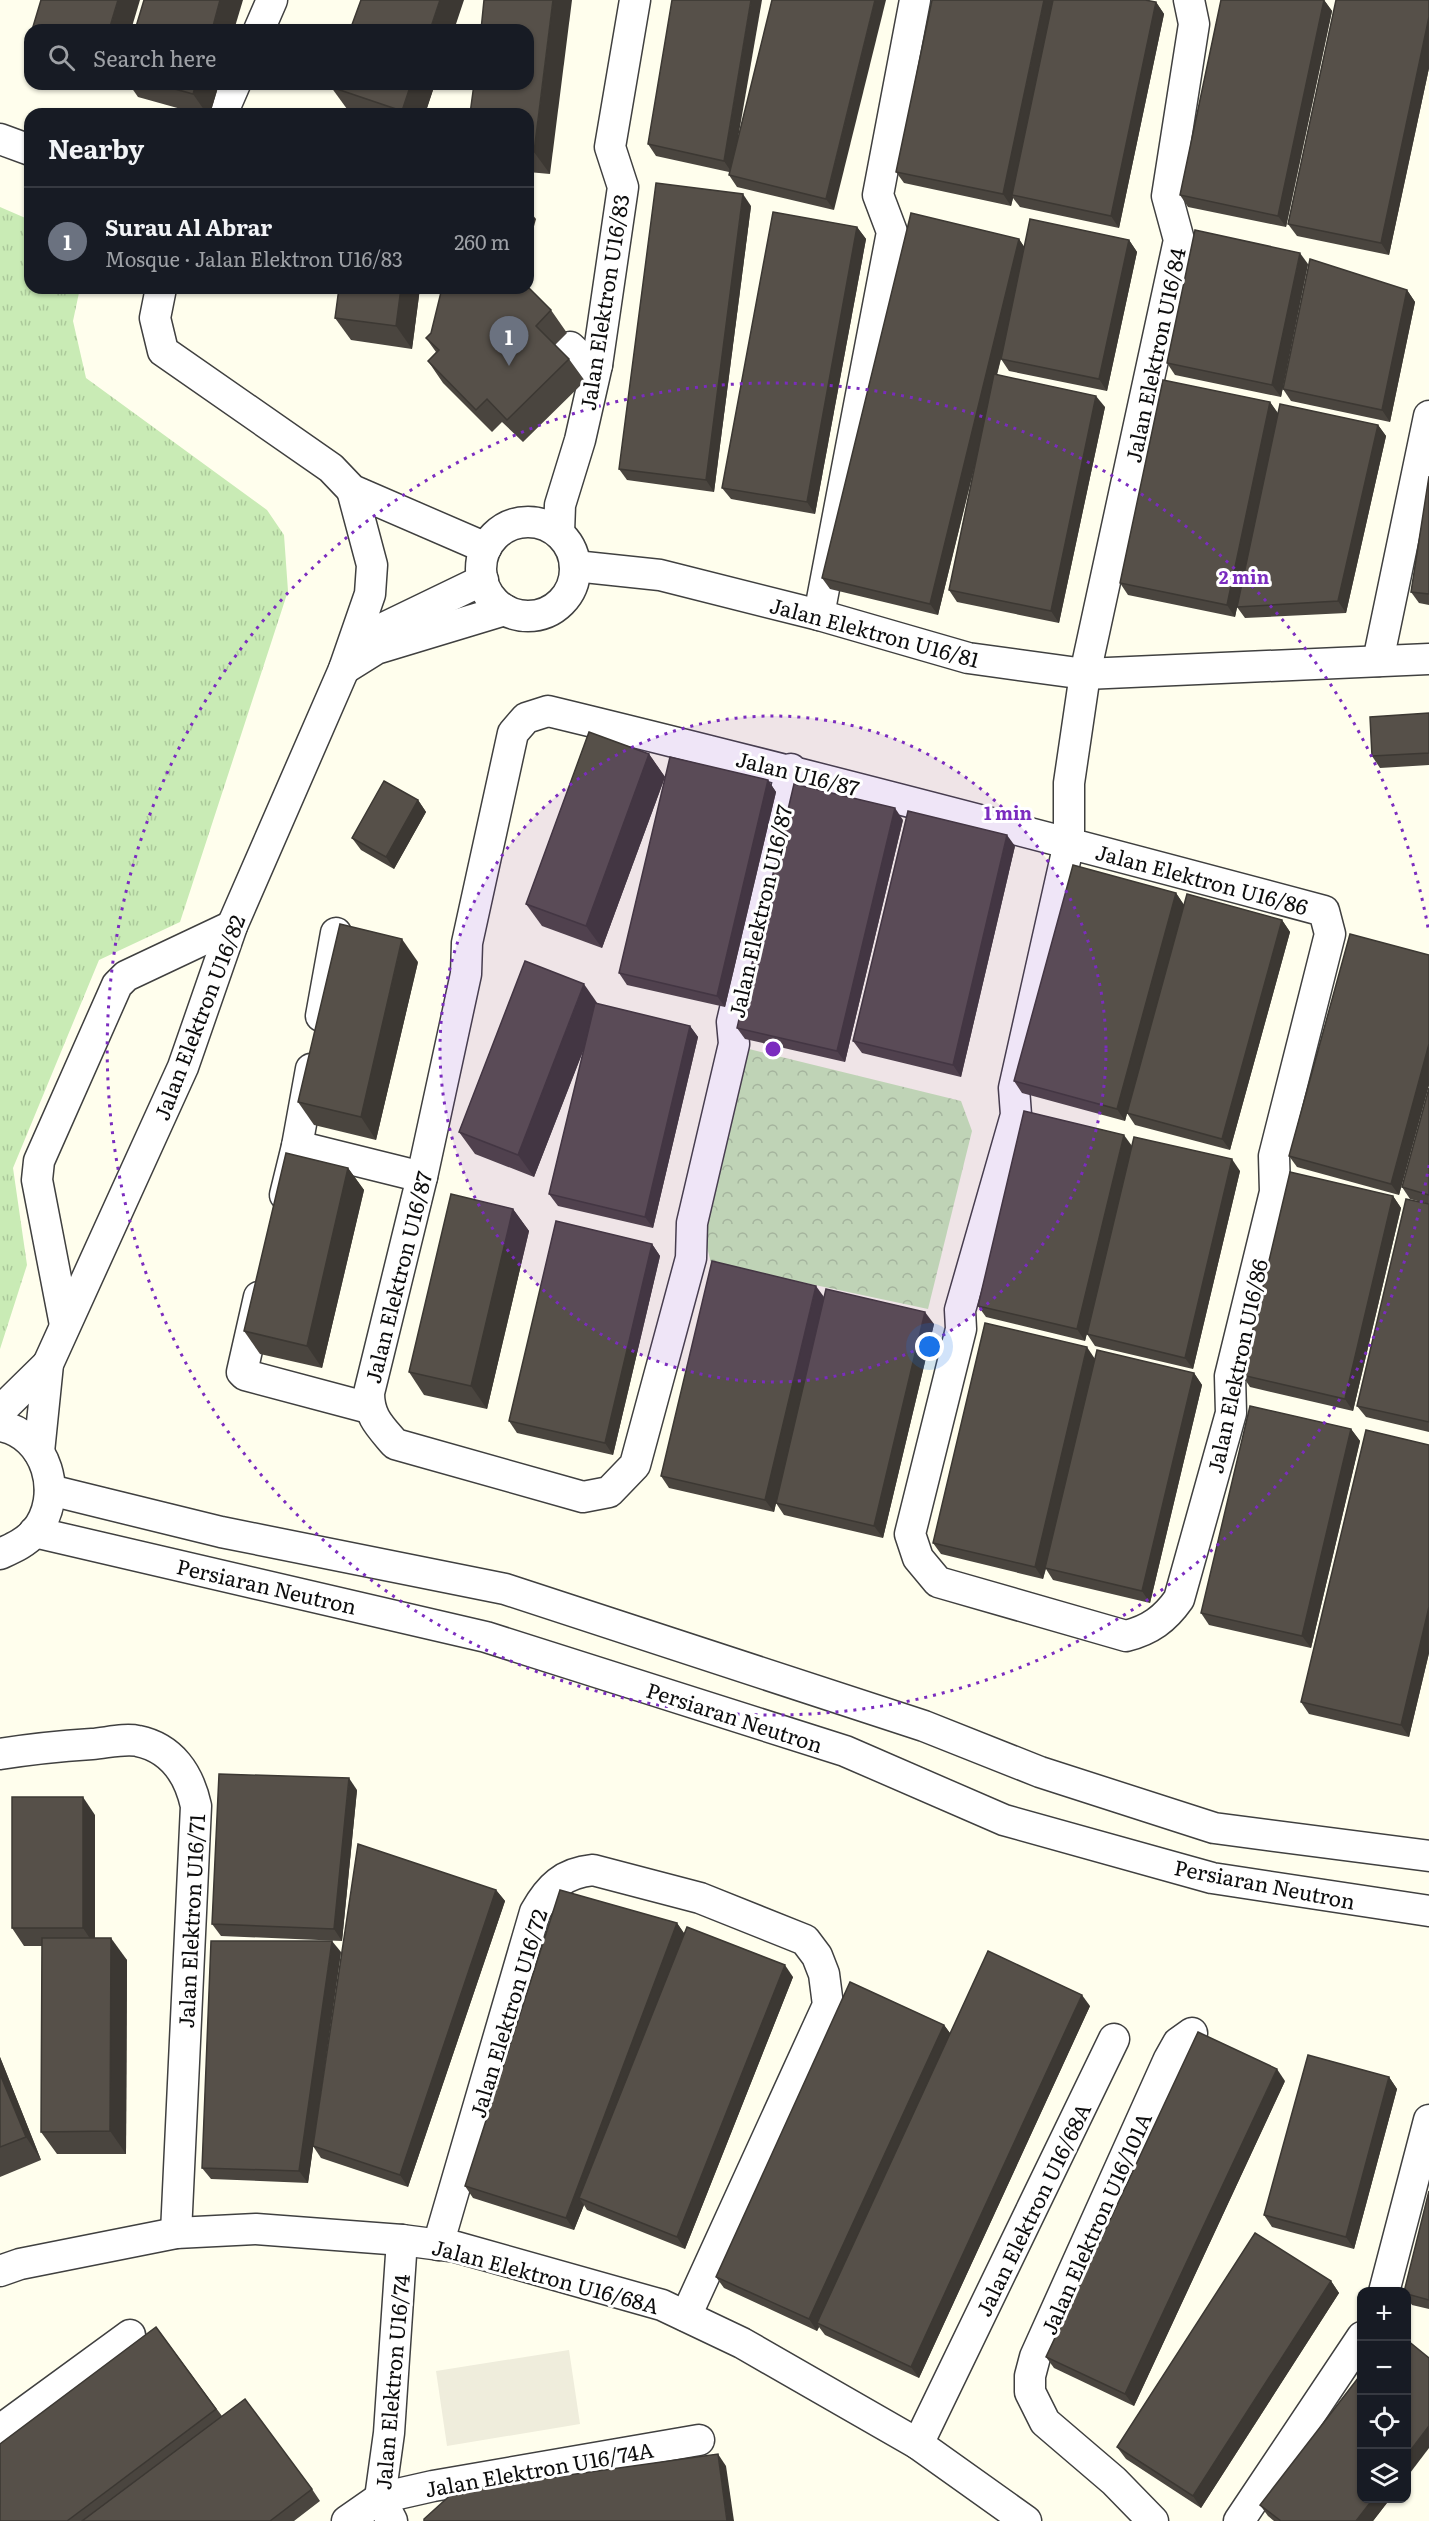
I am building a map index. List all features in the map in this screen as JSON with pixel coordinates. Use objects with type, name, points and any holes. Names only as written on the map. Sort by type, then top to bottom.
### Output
[{"type":"street","points":[[262,24],[272,0]]},
{"type":"street","name":"Jalan Elektron U16/83","points":[[559,533],[560,505],[580,440],[597,365],[623,187],[610,147],[635,0]]},
{"type":"street","points":[[819,615],[892,232],[878,195],[915,0]]},
{"type":"street","name":"Jalan Elektron U16/84","points":[[1085,674],[1179,240],[1167,196],[1194,24],[1189,0]]},
{"type":"street","points":[[225,108],[232,90]]},
{"type":"street","points":[[0,139],[24,148]]},
{"type":"street","points":[[160,294],[154,318],[163,351],[331,468],[352,490],[486,548]]},
{"type":"street","points":[[570,346],[589,365],[597,365]]},
{"type":"street","points":[[1378,662],[1429,416]]},
{"type":"street","points":[[344,669],[370,594],[372,565],[352,490]]},
{"type":"street","points":[[344,669],[376,649],[505,610],[525,615],[546,612],[558,605],[568,594],[574,581],[576,566],[568,542],[549,526],[535,521],[520,522],[500,531],[486,548],[481,569],[483,580],[487,592],[505,610]]},
{"type":"street","name":"Jalan Elektron U16/81","points":[[576,566],[660,575],[819,615],[968,658],[1085,674],[1429,659]]},
{"type":"street","points":[[344,669],[361,643],[372,632],[483,580]]},
{"type":"street","name":"Jalan Elektron U16/82","points":[[48,1364],[183,1067],[232,926],[344,669]]},
{"type":"street","name":"Jalan Elektron U16/86","points":[[1069,843],[1324,910],[1330,934],[1274,1156],[1275,1192],[1230,1376],[1231,1413],[1179,1599],[1167,1616],[1143,1632],[1126,1636],[938,1582],[918,1558],[910,1534],[961,1329],[960,1310],[1016,1115],[1014,1088],[1069,843],[1069,783],[1085,674]]},
{"type":"street","name":"Jalan U16/87","points":[[526,717],[548,711],[791,770],[1069,843]]},
{"type":"street","name":"Jalan Elektron U16/87","points":[[526,717],[513,733],[467,943],[466,974],[422,1177],[369,1393],[369,1408],[394,1444],[583,1497],[609,1492],[635,1465],[691,1258],[692,1223],[734,1044],[732,1022],[791,770]]},
{"type":"street","points":[[65,1325],[37,1180],[39,1161],[117,984],[131,973],[232,926]]},
{"type":"street","points":[[278,1224],[297,1146],[336,933]]},
{"type":"street","points":[[297,1146],[422,1177]]},
{"type":"street","points":[[266,1268],[242,1372],[245,1375],[369,1408]]},
{"type":"street","points":[[0,1411],[48,1364]]},
{"type":"street","points":[[39,1452],[48,1364]]},
{"type":"street","points":[[0,1425],[26,1437],[39,1452],[48,1470],[50,1490],[43,1520],[34,1532],[18,1547],[0,1554]]},
{"type":"street","name":"Persiaran Neutron","points":[[50,1490],[221,1532],[505,1589],[924,1726],[1040,1772],[1214,1828],[1429,1856]]},
{"type":"street","name":"Persiaran Neutron","points":[[34,1532],[486,1636],[845,1751],[1004,1821],[1212,1878],[1429,1911]]},
{"type":"street","name":"Jalan Elektron U16/71","points":[[0,1754],[56,1746],[137,1741],[161,1750],[178,1762],[191,1785],[196,1806],[176,2232]]},
{"type":"street","name":"Jalan Elektron U16/72","points":[[438,2245],[535,1912],[545,1894],[561,1879],[576,1872],[593,1870],[700,1898],[805,1941],[818,1956],[824,1974],[828,2005],[686,2316]]},
{"type":"street","name":"Jalan Elektron U16/101A","points":[[1153,2521],[1114,2481],[1045,2422],[1030,2392],[1030,2376],[1035,2357],[1169,2058],[1178,2043],[1192,2033]]},
{"type":"street","name":"Jalan Elektron U16/68A","points":[[918,2444],[1114,2039]]},
{"type":"street","points":[[1385,2287],[1429,2120]]},
{"type":"street","name":"Jalan Elektron U16/68A","points":[[0,2271],[20,2264],[176,2232],[256,2229],[402,2240],[456,2247],[662,2305],[686,2316],[742,2343],[918,2444],[1026,2521]]},
{"type":"street","name":"Jalan Elektron U16/74","points":[[386,2510],[402,2240]]},
{"type":"street","points":[[0,2430],[130,2335]]},
{"type":"street","points":[[1239,2521],[1359,2341]]},
{"type":"street","name":"Jalan Elektron U16/74A","points":[[386,2510],[434,2486],[699,2440]]},
{"type":"street","points":[[347,2521],[386,2510]]},
{"type":"green space","points":[[0,207],[24,217],[24,294],[79,294],[73,321],[86,378],[267,510],[284,535],[288,591],[180,922],[99,960],[13,1168],[27,1265],[0,1349]]},
{"type":"green space","points":[[741,1047],[961,1101],[972,1131],[928,1309],[711,1263],[705,1239]]},
{"type":"shaded area","points":[[569,2350],[580,2424],[447,2446],[436,2371]]},
{"type":"building","points":[[41,0],[118,0],[111,24],[34,24]]},
{"type":"building","points":[[144,0],[220,0],[214,24],[137,24]]},
{"type":"building","points":[[361,0],[440,0],[432,24],[352,24]]},
{"type":"building","points":[[484,0],[553,0],[534,152],[534,108],[471,108],[473,90],[534,90],[534,24],[482,24]]},
{"type":"building","points":[[672,0],[751,0],[724,161],[648,144]]},
{"type":"building","points":[[772,0],[875,0],[826,199],[729,175]]},
{"type":"building","points":[[932,0],[1044,0],[1003,194],[896,172]]},
{"type":"building","points":[[1053,0],[1156,2],[1111,216],[1012,195]]},
{"type":"building","points":[[1221,0],[1324,0],[1278,216],[1180,195]]},
{"type":"building","points":[[1336,0],[1429,0],[1429,17],[1381,243],[1288,224]]},
{"type":"building","points":[[179,90],[194,90],[193,94]]},
{"type":"building","points":[[340,90],[409,90],[403,108],[393,108]]},
{"type":"building","points":[[656,183],[743,194],[706,480],[619,469]]},
{"type":"building","points":[[773,212],[857,227],[807,502],[722,488]]},
{"type":"building","points":[[911,213],[1019,239],[930,604],[822,578]]},
{"type":"building","points":[[1030,219],[1129,240],[1099,379],[1001,359]]},
{"type":"building","points":[[1195,230],[1300,253],[1272,385],[1167,363]]},
{"type":"building","points":[[1310,259],[1407,290],[1382,410],[1283,389]]},
{"type":"building","points":[[534,293],[551,310],[536,326],[569,359],[507,420],[487,399],[476,410],[428,361],[439,350],[426,338],[431,333],[441,294]]},
{"type":"building","points":[[338,294],[400,294],[396,326],[335,318]]},
{"type":"building","points":[[994,374],[1096,396],[1051,611],[949,590]]},
{"type":"building","points":[[1163,380],[1270,402],[1227,605],[1120,583]]},
{"type":"building","points":[[1280,404],[1378,425],[1338,601],[1237,607]]},
{"type":"building","points":[[1429,476],[1429,594],[1411,592]]},
{"type":"building","points":[[1429,713],[1429,753],[1372,756],[1370,717]]},
{"type":"building","points":[[589,732],[649,754],[586,926],[526,904]]},
{"type":"building","points":[[670,757],[768,780],[717,996],[619,973]]},
{"type":"building","points":[[384,781],[418,800],[386,857],[352,838]]},
{"type":"building","points":[[794,784],[895,808],[837,1051],[737,1028]]},
{"type":"building","points":[[908,811],[1007,835],[953,1065],[853,1041]]},
{"type":"building","points":[[1073,865],[1176,893],[1117,1109],[1014,1081]]},
{"type":"building","points":[[1187,894],[1282,920],[1222,1139],[1127,1113]]},
{"type":"building","points":[[340,924],[402,939],[361,1117],[298,1102]]},
{"type":"building","points":[[1350,934],[1429,955],[1429,1044],[1391,1184],[1289,1156]]},
{"type":"building","points":[[525,961],[584,984],[518,1155],[459,1132]]},
{"type":"building","points":[[595,1003],[690,1026],[645,1217],[549,1194]]},
{"type":"building","points":[[1429,1088],[1429,1195],[1402,1187]]},
{"type":"building","points":[[1024,1111],[1124,1135],[1077,1329],[978,1306]]},
{"type":"building","points":[[1134,1137],[1232,1159],[1185,1358],[1087,1334]]},
{"type":"building","points":[[286,1153],[348,1168],[307,1346],[244,1331]]},
{"type":"building","points":[[1290,1172],[1393,1196],[1345,1399],[1242,1375]]},
{"type":"building","points":[[451,1194],[513,1209],[471,1386],[409,1372]]},
{"type":"building","points":[[1406,1199],[1429,1204],[1429,1422],[1357,1406]]},
{"type":"building","points":[[556,1221],[652,1244],[605,1443],[509,1421]]},
{"type":"building","points":[[712,1261],[816,1286],[765,1500],[661,1476]]},
{"type":"building","points":[[826,1289],[925,1312],[874,1526],[776,1503]]},
{"type":"building","points":[[985,1323],[1087,1347],[1035,1567],[933,1543]]},
{"type":"building","points":[[1097,1350],[1194,1373],[1142,1591],[1045,1568]]},
{"type":"building","points":[[1250,1406],[1351,1429],[1302,1636],[1201,1613]]},
{"type":"building","points":[[1366,1430],[1429,1445],[1429,1607],[1401,1725],[1301,1702]]},
{"type":"building","points":[[219,1774],[349,1778],[334,1929],[212,1924]]},
{"type":"building","points":[[12,1797],[83,1797],[83,1928],[12,1928]]},
{"type":"building","points":[[358,1844],[496,1890],[400,2175],[313,2146]]},
{"type":"building","points":[[560,1890],[677,1923],[566,2218],[465,2186]]},
{"type":"building","points":[[687,1927],[785,1965],[677,2237],[579,2198]]},
{"type":"building","points":[[42,1938],[111,1938],[110,2131],[41,2132]]},
{"type":"building","points":[[211,1941],[332,1941],[299,2171],[202,2168]]},
{"type":"building","points":[[988,1951],[1082,1995],[911,2367],[817,2323]]},
{"type":"building","points":[[850,1982],[944,2025],[809,2319],[716,2277]]},
{"type":"building","points":[[1198,2032],[1277,2069],[1125,2394],[1046,2357]]},
{"type":"building","points":[[1308,2055],[1389,2077],[1346,2237],[1264,2215]]},
{"type":"building","points":[[0,2074],[26,2137],[0,2147]]},
{"type":"building","points":[[1429,2191],[1429,2300],[1411,2295],[1411,2287],[1405,2287]]},
{"type":"building","points":[[1255,2233],[1331,2281],[1193,2496],[1117,2447]]},
{"type":"building","points":[[156,2327],[216,2409],[67,2521],[0,2521],[0,2444]]},
{"type":"building","points":[[1411,2343],[1429,2358],[1429,2426],[1411,2450]]},
{"type":"building","points":[[1357,2379],[1357,2503],[1370,2503],[1356,2521],[1281,2521],[1260,2505]]},
{"type":"building","points":[[245,2399],[312,2489],[270,2521],[82,2521]]},
{"type":"building","points":[[718,2454],[727,2521],[424,2521],[455,2491]]},
{"type":"place","name":"Surau Al Abrar","points":[[509,366]]}]
